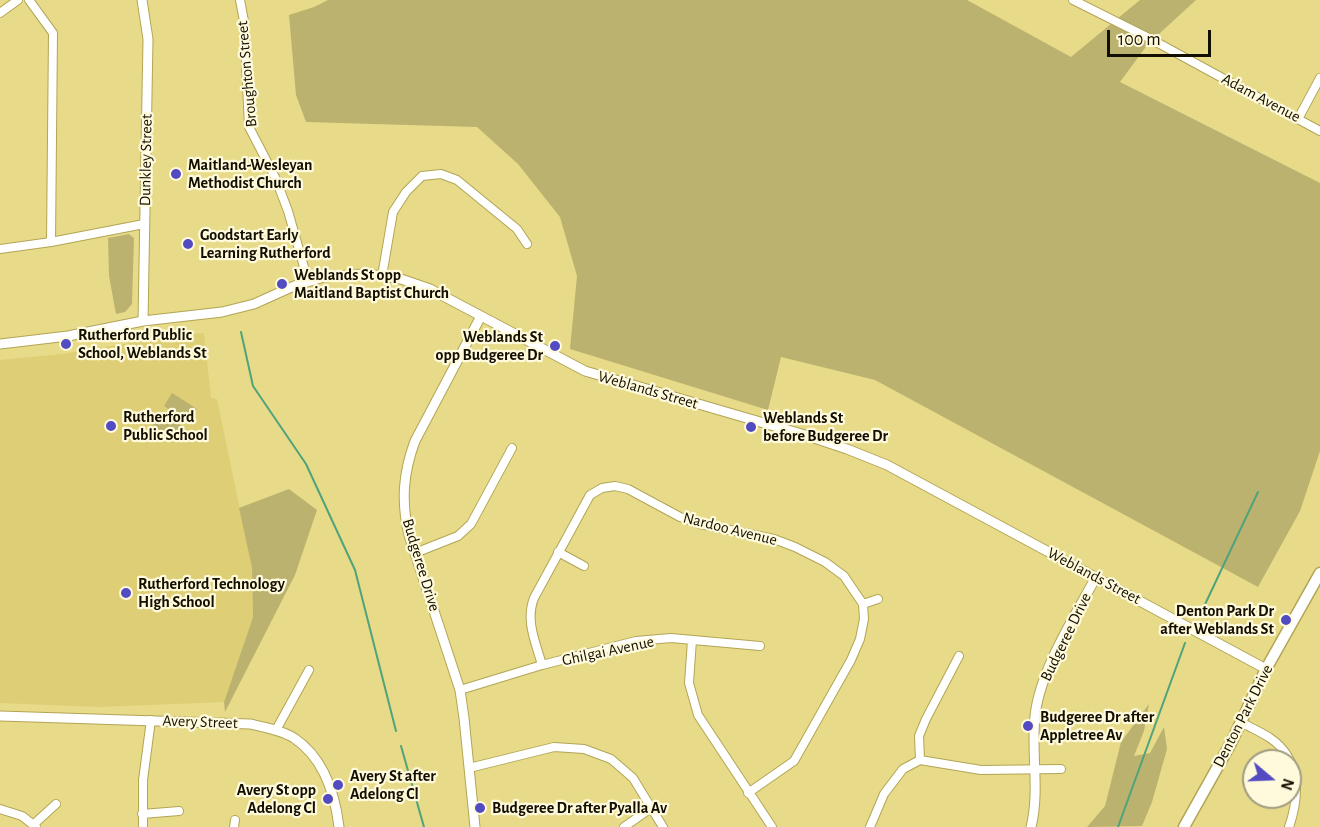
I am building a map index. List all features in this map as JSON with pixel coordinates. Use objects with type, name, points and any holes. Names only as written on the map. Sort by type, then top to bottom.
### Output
[{"type":"main road","name":"Denton Park Drive","points":[[1184,827],[1241,722],[1266,669],[1320,573]]},
{"type":"street","points":[[0,14],[18,0]]},
{"type":"street","points":[[29,0],[53,33],[51,242]]},
{"type":"street","name":"Dunkley Street","points":[[142,0],[148,39],[143,321]]},
{"type":"street","name":"Broughton Street","points":[[240,0],[244,21],[249,127],[275,177],[288,211],[308,281]]},
{"type":"street","name":"Adam Avenue","points":[[1073,0],[1147,37],[1320,131]]},
{"type":"street","points":[[1298,119],[1320,78]]},
{"type":"street","points":[[382,276],[393,212],[406,192],[422,176],[441,174],[457,180],[517,229],[527,244]]},
{"type":"street","points":[[0,249],[51,242],[144,224]]},
{"type":"street","name":"Weblands Street","points":[[0,344],[68,336],[143,321],[240,309],[308,281],[343,275],[401,279],[430,289],[592,374],[805,435],[867,456],[916,480],[1266,669]]},
{"type":"street","name":"Budgeree Drive","points":[[475,827],[460,690],[407,528],[404,505],[405,475],[415,441],[481,316]]},
{"type":"street","points":[[415,553],[458,536],[471,524],[512,448]]},
{"type":"street","name":"Nardoo Avenue","points":[[542,665],[530,623],[530,609],[590,495],[602,488],[615,486],[628,489],[680,517],[700,524],[774,539],[795,547],[825,562],[844,576],[863,604]]},
{"type":"street","points":[[558,552],[584,566]]},
{"type":"street","name":"Budgeree Drive","points":[[1030,827],[1034,805],[1035,715],[1043,681],[1096,577]]},
{"type":"street","points":[[748,793],[794,761],[804,747],[860,639],[864,619],[863,604],[878,599]]},
{"type":"street","name":"Ghilgai Avenue","points":[[460,690],[542,665],[636,641],[671,638],[760,646]]},
{"type":"street","points":[[692,640],[689,683],[698,715],[772,827]]},
{"type":"street","points":[[920,760],[919,736],[959,656]]},
{"type":"street","points":[[276,730],[309,670]]},
{"type":"street","name":"Avery Street","points":[[0,716],[250,724],[276,730],[294,739],[319,763],[330,786],[339,827]]},
{"type":"street","points":[[143,827],[143,780],[151,720]]},
{"type":"street","points":[[1241,722],[1270,738],[1283,748],[1292,761],[1296,777],[1296,796],[1290,827]]},
{"type":"street","points":[[469,768],[554,747],[584,749],[611,759],[633,778],[663,827]]},
{"type":"street","points":[[870,827],[884,794],[903,769],[920,760],[981,770],[1061,769]]},
{"type":"street","points":[[0,809],[22,816],[35,826],[56,804]]},
{"type":"street","points":[[624,827],[651,808]]},
{"type":"street","points":[[142,814],[179,811]]},
{"type":"shaded area","points":[[328,0],[967,0],[1071,57],[1140,0],[1196,0],[1148,44],[1120,82],[1320,183],[1320,451],[1300,511],[1258,587],[875,380],[781,357],[768,410],[570,349],[577,276],[560,217],[518,164],[477,127],[306,122],[296,95],[289,15]]},
{"type":"shaded area","points":[[129,234],[134,238],[132,304],[125,312],[116,314],[109,276],[108,238]]},
{"type":"shaded area","name":"Rutherford Technology High School","points":[[204,333],[211,398],[217,399],[252,568],[253,617],[224,702],[99,707],[0,703],[0,360],[62,354]]},
{"type":"shaded area","points":[[172,393],[197,409],[188,422],[164,406]]},
{"type":"shaded area","points":[[160,412],[185,428],[176,441],[152,425]]},
{"type":"shaded area","points":[[289,489],[317,510],[295,575],[225,712],[224,702],[253,617],[252,568],[239,508]]},
{"type":"shaded area","points":[[1149,704],[1144,731],[1134,756],[1150,753],[1164,727],[1167,749],[1152,802],[1142,826],[1087,827],[1105,806],[1121,742]]},
{"type":"waterway","points":[[241,332],[253,386],[306,464],[355,570],[396,731]]},
{"type":"waterway","points":[[1200,615],[1258,492]]},
{"type":"waterway","points":[[1118,827],[1185,643]]},
{"type":"waterway","points":[[401,746],[424,827]]},
{"type":"place","name":"Maitland-Wesleyan Methodist Church","points":[[176,174]]},
{"type":"place","name":"Goodstart Early Learning Rutherford","points":[[188,244]]},
{"type":"place","name":"Weblands St opp Maitland Baptist Church","points":[[282,284]]},
{"type":"place","name":"Rutherford Public School, Weblands St","points":[[66,344]]},
{"type":"place","name":"Weblands St opp Budgeree Dr","points":[[555,346]]},
{"type":"place","name":"Rutherford Public School","points":[[111,426]]},
{"type":"place","name":"Weblands St before Budgeree Dr","points":[[751,427]]},
{"type":"place","name":"Rutherford Technology High School","points":[[126,593]]},
{"type":"place","name":"Denton Park Dr after Weblands St","points":[[1286,620]]},
{"type":"place","name":"Budgeree Dr after Appletree Av","points":[[1028,726]]},
{"type":"place","name":"Avery St after Adelong Cl","points":[[338,785]]},
{"type":"place","name":"Avery St opp Adelong Cl","points":[[328,799]]},
{"type":"place","name":"Budgeree Dr after Pyalla Av","points":[[480,808]]}]
